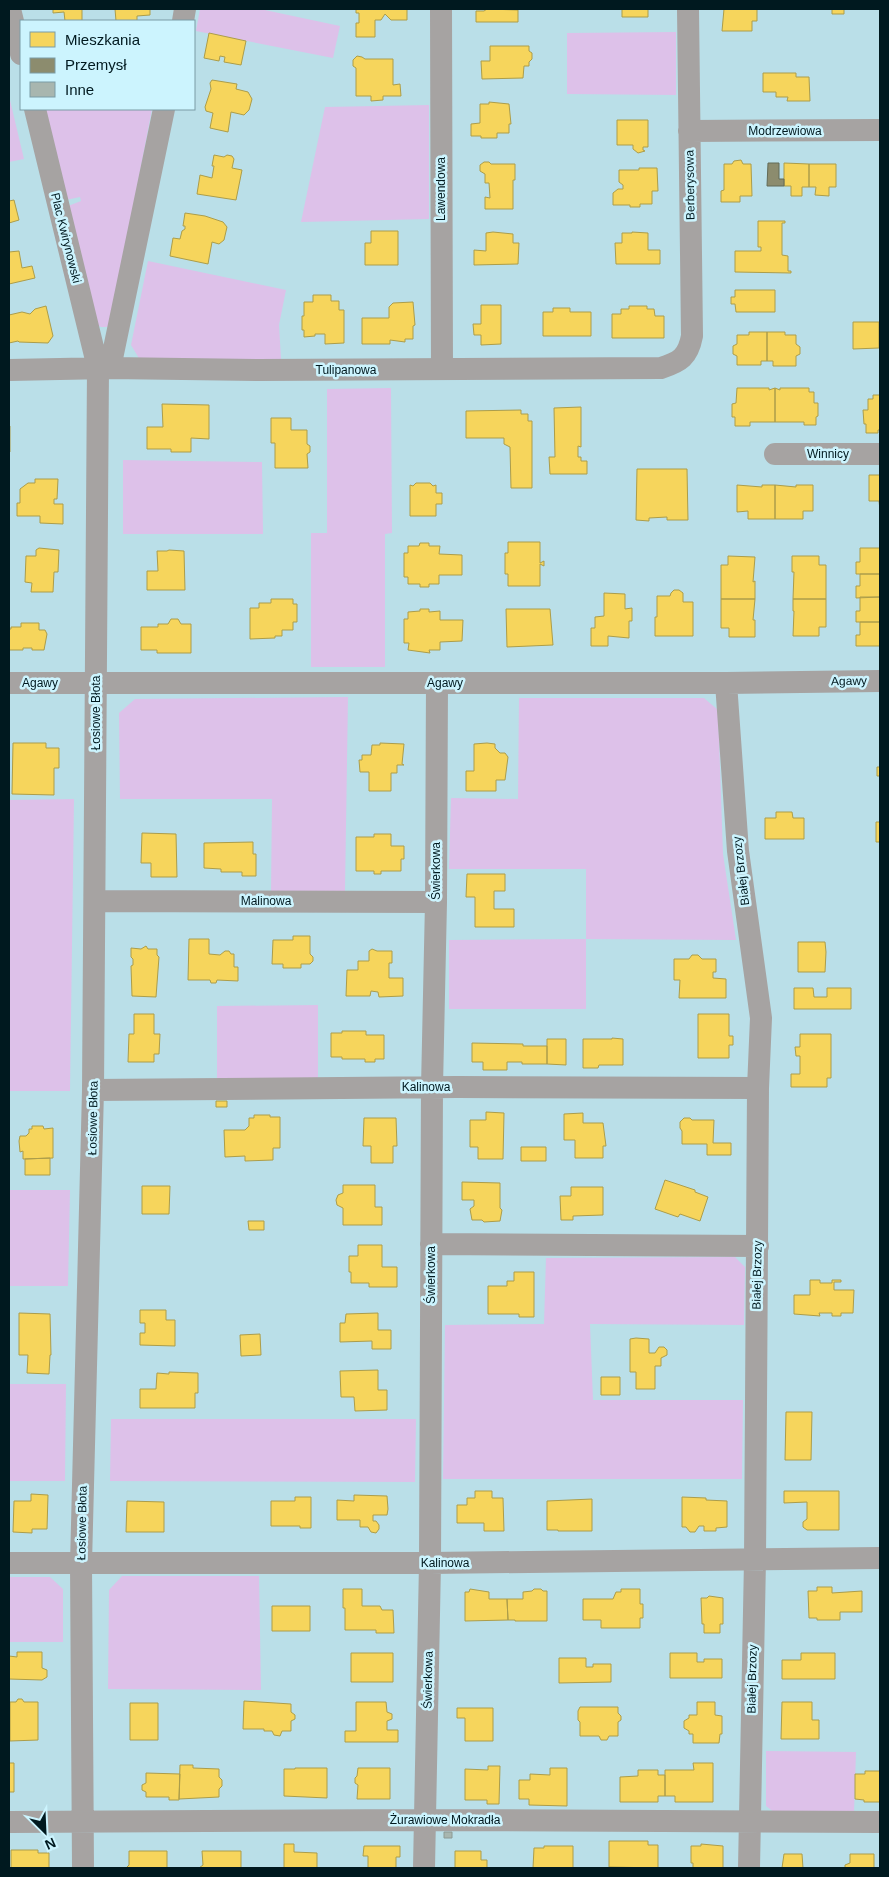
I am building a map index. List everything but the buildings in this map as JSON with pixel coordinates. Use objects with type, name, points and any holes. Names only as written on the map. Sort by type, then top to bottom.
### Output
[{"type":"street","points":[[10,9],[20,50]]},
{"type":"street","name":"Lawendowa","points":[[441,9],[442,369]]},
{"type":"street","name":"Berberysowa","points":[[682,359],[690,348],[692,336],[688,9]]},
{"type":"street","name":"Plac Kwirynowski","points":[[35,110],[104,368]]},
{"type":"street","points":[[104,368],[164,110]]},
{"type":"street","name":"Modrzewiowa","points":[[690,131],[880,130]]},
{"type":"street","name":"Tulipanowa","points":[[9,370],[104,368],[258,370],[661,368],[682,359]]},
{"type":"street","name":"Łosiowe Błota","points":[[82,1868],[81,1564],[93,1090],[96,901],[96,684],[104,368]]},
{"type":"street","name":"Winnicy","points":[[775,454],[880,454]]},
{"type":"street","name":"Agawy","points":[[9,683],[726,683],[880,680]]},
{"type":"street","name":"Świerkowa","points":[[424,1868],[430,1563],[432,1087],[436,902],[437,683]]},
{"type":"street","name":"Białej Brzozy","points":[[726,683],[738,851],[761,1018],[758,1088],[758,1246],[750,1868]]},
{"type":"street","name":"Malinowa","points":[[96,901],[436,902]]},
{"type":"street","name":"Kalinowa","points":[[93,1090],[432,1087],[758,1088]]},
{"type":"street","points":[[431,1244],[758,1246]]},
{"type":"street","name":"Kalinowa","points":[[9,1563],[430,1563],[880,1558]]},
{"type":"street","name":"Żurawiowe Mokradła","points":[[9,1822],[425,1820],[880,1822]]},
{"type":"shaded area","points":[[200,9],[260,9],[340,26],[333,58],[196,31]]},
{"type":"shaded area","points":[[676,32],[676,95],[567,94],[567,33]]},
{"type":"shaded area","points":[[9,96],[24,159],[9,162]]},
{"type":"shaded area","points":[[429,105],[429,219],[301,222],[325,107]]},
{"type":"shaded area","points":[[44,110],[152,110],[111,323],[107,327],[101,327],[96,324],[68,206],[81,201],[80,197],[66,200]]},
{"type":"shaded area","points":[[148,261],[286,290],[279,325],[281,359],[140,360],[131,345]]},
{"type":"shaded area","points":[[391,388],[392,533],[385,534],[385,667],[311,667],[311,533],[327,533],[327,389]]},
{"type":"shaded area","points":[[123,460],[262,462],[263,534],[123,534]]},
{"type":"shaded area","points":[[348,697],[345,891],[271,892],[272,799],[120,799],[119,713],[135,699]]},
{"type":"shaded area","points":[[519,698],[704,698],[718,710],[723,854],[736,940],[586,939],[586,869],[449,869],[451,798],[518,799]]},
{"type":"shaded area","points":[[74,799],[70,1091],[9,1091],[9,800]]},
{"type":"shaded area","points":[[586,939],[586,1009],[449,1009],[449,940]]},
{"type":"shaded area","points":[[318,1005],[318,1079],[217,1079],[217,1006]]},
{"type":"shaded area","points":[[9,1190],[70,1190],[68,1286],[9,1286]]},
{"type":"shaded area","points":[[735,1257],[745,1267],[744,1325],[590,1324],[593,1400],[743,1400],[742,1479],[443,1479],[445,1325],[544,1324],[546,1258]]},
{"type":"shaded area","points":[[9,1384],[66,1384],[65,1481],[9,1481]]},
{"type":"shaded area","points":[[111,1419],[416,1419],[415,1482],[110,1481]]},
{"type":"shaded area","points":[[122,1576],[259,1576],[261,1690],[108,1689],[109,1590]]},
{"type":"shaded area","points":[[9,1577],[50,1577],[63,1589],[63,1642],[9,1642]]},
{"type":"shaded area","points":[[766,1751],[856,1752],[854,1813],[775,1813],[766,1806]]}]
